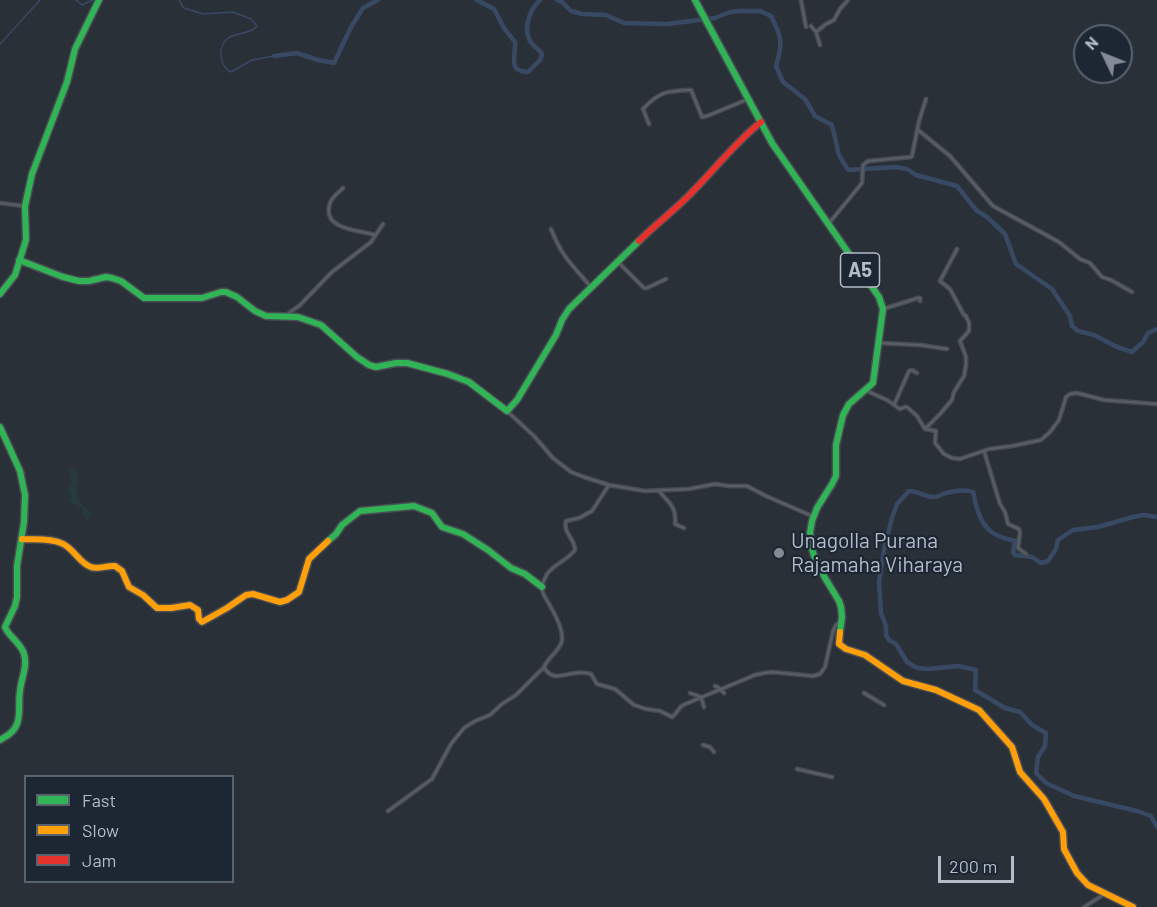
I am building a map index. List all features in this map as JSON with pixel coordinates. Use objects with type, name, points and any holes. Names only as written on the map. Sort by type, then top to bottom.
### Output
[{"type":"main road","points":[[0,294],[15,275],[26,240],[25,206],[32,174],[67,82],[75,49],[99,0]]},
{"type":"main road","name":"A5","points":[[696,0],[772,142],[879,297],[883,309],[879,343],[873,383],[867,391]]},
{"type":"main road","points":[[19,260],[79,281],[112,278],[121,281],[144,298],[202,298],[226,292],[266,316],[298,317],[321,325],[369,365],[376,367],[407,363],[469,382],[507,411],[522,393],[569,309],[656,224],[681,203],[746,134],[761,122]]},
{"type":"main road","points":[[867,391],[850,403],[844,411],[835,454],[836,475],[812,516],[810,529],[814,558],[842,608],[843,620],[839,644],[865,655],[903,681],[936,690],[979,710],[1012,747],[1020,772],[1044,799],[1063,832],[1064,849],[1077,873],[1088,885],[1133,907]]},
{"type":"main road","points":[[0,427],[24,488],[24,520],[17,557],[16,604],[5,626],[26,656],[17,725],[0,740]]},
{"type":"main road","points":[[22,539],[48,539],[60,542],[71,548],[86,564],[92,567],[118,566],[128,585],[147,598],[154,607],[179,608],[190,605],[198,610],[199,619],[202,622],[246,595],[253,594],[280,602],[299,592],[305,569],[314,553],[360,511],[414,506],[432,513],[442,527],[463,534],[542,587]]},
{"type":"street","points":[[801,0],[806,27]]},
{"type":"street","points":[[816,32],[834,20],[849,0]]},
{"type":"street","points":[[811,26],[816,32],[820,45]]},
{"type":"street","points":[[649,124],[643,109],[658,95],[666,92],[691,90],[702,117],[748,98]]},
{"type":"street","points":[[829,224],[862,183],[863,165],[868,161],[912,156],[926,99]]},
{"type":"street","points":[[918,130],[950,156],[993,206],[1059,242],[1080,259],[1090,263],[1102,277],[1132,292]]},
{"type":"street","points":[[343,188],[330,201],[329,212],[334,223],[340,227],[375,235]]},
{"type":"street","points":[[0,203],[25,206]]},
{"type":"street","points":[[283,317],[300,305],[332,272],[371,242],[383,224]]},
{"type":"street","points":[[551,229],[557,246],[567,261],[591,287]]},
{"type":"street","points":[[925,429],[952,399],[964,376],[966,357],[960,341],[969,331],[969,323],[950,289],[940,281],[957,249]]},
{"type":"street","points":[[618,262],[644,288],[666,279]]},
{"type":"street","points":[[883,309],[918,298],[920,301]]},
{"type":"street","points":[[879,343],[947,349]]},
{"type":"street","points":[[894,405],[909,371],[917,373]]},
{"type":"street","points":[[867,391],[887,400],[900,410],[907,407],[917,416],[925,429],[936,431],[935,443],[944,454],[960,459],[984,450],[1029,443],[1044,438],[1059,420],[1066,397],[1070,394],[1078,393],[1110,401],[1157,404]]},
{"type":"street","points":[[507,411],[534,436],[553,458],[571,472],[609,485],[645,491],[689,489],[715,484],[747,486],[812,516]]},
{"type":"street","points":[[984,450],[1008,524],[1018,529],[1020,533],[1018,548],[1026,554]]},
{"type":"street","points":[[388,811],[432,779],[451,744],[464,728],[490,716],[516,695],[544,668],[548,659],[559,647],[562,638],[559,626],[543,594],[542,587],[553,568],[575,550],[574,542],[566,530],[566,521],[579,518],[592,511],[609,485]]},
{"type":"street","points":[[659,491],[674,509],[675,524],[684,528]]},
{"type":"street","points":[[544,668],[553,676],[575,673],[591,674],[597,684],[615,689],[634,705],[660,711],[672,717],[679,708],[755,675],[772,672],[813,676],[820,674],[825,667],[833,630],[843,620]]},
{"type":"street","points":[[715,686],[724,693]]},
{"type":"street","points":[[690,693],[701,697]]},
{"type":"street","points":[[864,693],[884,705]]},
{"type":"street","points":[[701,697],[704,707]]},
{"type":"street","points":[[703,745],[710,747],[714,752]]},
{"type":"street","points":[[797,769],[832,777]]},
{"type":"street","points":[[1084,907],[1103,895]]},
{"type":"green space","points":[[70,467],[77,473],[79,482],[77,495],[84,507],[91,513],[87,520],[82,515],[81,507],[68,499],[71,498],[71,493],[68,493],[72,480],[68,469]]},
{"type":"waterway","points":[[0,44],[40,0]]},
{"type":"waterway","points":[[76,0],[82,5],[93,0]]},
{"type":"waterway","points":[[179,0],[184,8],[203,14],[233,12],[251,19],[257,26],[250,31],[230,37],[224,43],[221,57],[227,70],[231,72],[252,60],[274,56]]},
{"type":"waterway","points":[[274,56],[297,53],[334,63],[363,8],[378,0]]},
{"type":"waterway","points":[[477,0],[494,9],[515,42],[515,66],[521,71],[528,72],[540,60],[542,54],[532,44],[527,33],[530,15],[540,0]]},
{"type":"waterway","points":[[557,0],[571,11],[606,15],[624,23],[667,24],[715,18],[740,11],[760,11],[771,16],[780,40],[776,66],[783,82],[805,99],[815,116],[832,125],[839,155],[848,170],[896,167],[957,186],[976,210],[1005,234],[1016,264],[1052,289],[1070,316],[1072,326],[1078,331],[1094,335],[1132,352],[1143,342],[1148,333],[1157,329]]},
{"type":"waterway","points":[[1157,517],[1144,515],[1098,527],[1073,530],[1058,540],[1056,549],[1048,561],[1041,563],[1032,557],[1015,555],[1013,552],[1015,541],[997,535],[987,528],[976,506],[973,492],[954,491],[933,497],[909,491],[897,504],[892,518],[879,582],[881,613],[886,626],[886,635],[896,644],[907,662],[917,668],[958,666],[976,670],[975,690],[1005,708],[1020,712],[1032,725],[1046,733],[1045,746],[1038,757],[1036,773],[1046,783],[1074,796],[1151,816],[1157,827]]},
{"type":"traffic: fast","points":[[0,294],[15,275],[26,240],[25,206],[32,174],[67,82],[75,49],[99,0]]},
{"type":"traffic: fast","points":[[695,0],[772,143],[879,297],[883,309],[873,383],[849,404],[843,415],[836,445],[836,476],[817,508],[810,533],[814,556],[841,607],[840,632]]},
{"type":"traffic: fast","points":[[19,260],[79,281],[112,278],[121,281],[144,298],[202,298],[226,292],[266,316],[298,317],[321,325],[369,365],[376,367],[407,363],[469,382],[507,411],[517,400],[569,309],[639,241]]},
{"type":"traffic: fast","points":[[0,427],[20,471],[25,495],[24,522],[17,566],[17,597],[5,627],[22,650],[25,663],[17,724],[12,732],[0,740]]},
{"type":"traffic: fast","points":[[328,541],[342,525],[360,511],[414,506],[432,513],[442,527],[463,534],[542,587]]},
{"type":"traffic: slow","points":[[22,539],[61,543],[91,567],[115,566],[122,571],[129,587],[143,595],[157,608],[190,605],[198,610],[199,619],[202,622],[246,595],[253,594],[280,602],[287,600],[299,592],[309,559],[328,541]]},
{"type":"traffic: slow","points":[[840,632],[839,644],[846,649],[865,655],[903,681],[936,690],[979,710],[1012,747],[1020,772],[1044,799],[1063,832],[1064,849],[1077,873],[1088,885],[1133,907]]},
{"type":"traffic: jam","points":[[639,241],[691,193],[761,122]]},
{"type":"place","name":"Unagolla Purana Rajamaha Viharaya","points":[[779,553]]}]
